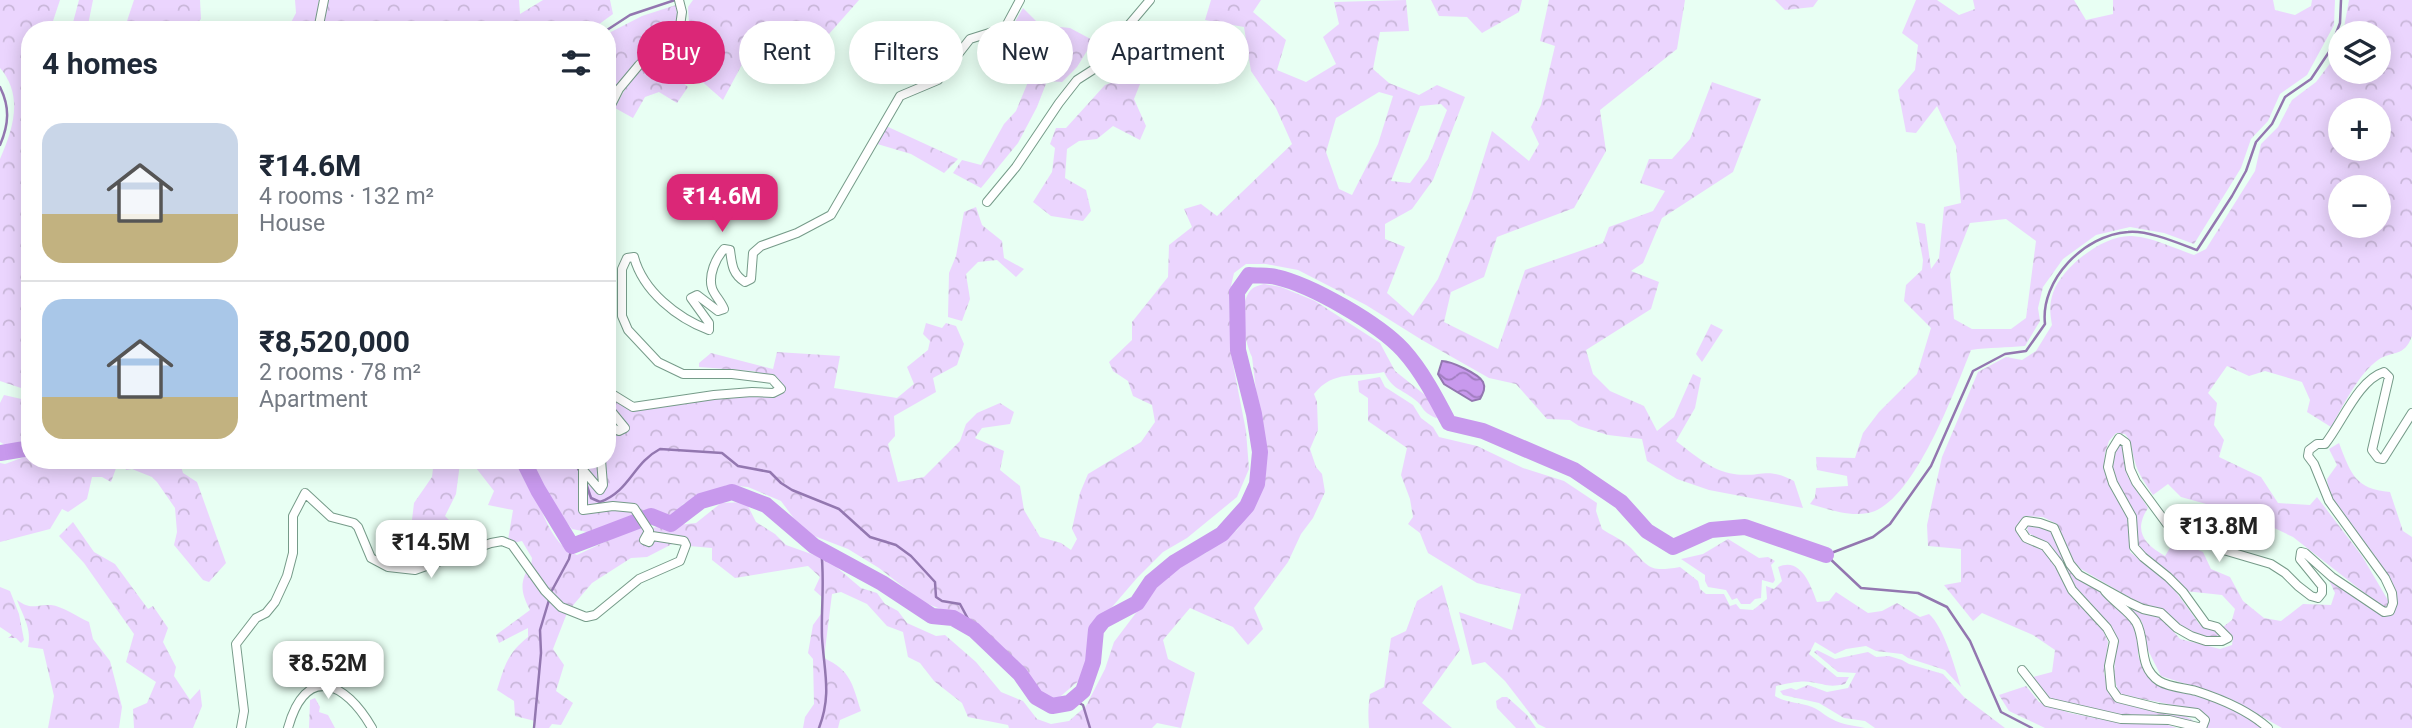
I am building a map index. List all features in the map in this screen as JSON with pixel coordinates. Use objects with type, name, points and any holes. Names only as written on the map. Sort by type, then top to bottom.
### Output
[{"type":"street","points":[[320,21],[324,0]]},
{"type":"street","points":[[616,95],[639,65],[680,26],[682,12],[679,0]]},
{"type":"street","points":[[616,397],[633,407],[714,395],[773,393],[780,389],[772,379],[732,374],[683,374],[659,362],[628,330],[622,316],[622,269],[627,258],[634,257],[643,281],[668,306],[709,330],[709,323],[691,298],[697,295],[718,311],[724,309],[712,289],[711,276],[724,249],[730,250],[733,269],[738,278],[745,282],[751,279],[753,253],[761,246],[797,233],[831,215],[900,96],[938,80],[970,39],[1005,28],[1020,0]]},
{"type":"street","points":[[987,201],[1016,167],[1077,80],[1101,64],[1116,48],[1128,26],[1150,0]]},
{"type":"street","points":[[2022,670],[2047,702],[2121,719],[2169,720],[2202,728],[2205,720],[2196,713],[2158,708],[2118,698],[2111,688],[2109,666],[2113,642],[2107,628],[2072,590],[2059,564],[2045,546],[2026,538],[2020,529],[2026,521],[2054,528],[2070,564],[2079,575],[2143,609],[2161,613],[2177,628],[2191,636],[2206,641],[2222,641],[2228,638],[2217,627],[2206,624],[2183,592],[2134,547],[2132,517],[2113,483],[2108,467],[2111,451],[2119,438],[2126,443],[2130,469],[2136,482],[2167,524],[2199,534],[2220,549],[2271,564],[2318,598],[2322,593],[2322,586],[2301,559],[2301,552],[2305,553],[2332,577],[2384,612],[2390,611],[2392,593],[2385,578],[2329,501],[2308,456],[2309,450],[2317,444],[2325,443],[2334,433],[2352,402],[2376,375],[2384,372],[2389,377],[2372,450],[2378,458],[2383,459],[2412,413]]},
{"type":"street","points":[[616,418],[625,428],[616,430]]},
{"type":"street","points":[[241,728],[244,711],[236,645],[256,618],[266,613],[275,602],[287,576],[293,553],[293,516],[305,493],[331,517],[354,523],[371,558],[398,570],[415,570],[491,543],[502,541],[512,545],[545,591],[561,607],[586,617],[596,615],[639,579],[680,561],[686,545],[684,541],[661,536],[652,537],[649,542],[644,540],[649,531],[634,508],[613,506],[583,510],[583,470],[600,490],[603,485],[602,469]]},
{"type":"street","points":[[2098,584],[2118,606],[2134,618],[2140,630],[2141,652],[2146,667],[2160,682],[2197,691],[2227,703],[2256,717],[2268,728]]},
{"type":"street","points":[[288,728],[298,702],[312,689],[326,684],[334,687],[361,712],[372,728]]},
{"type":"green space","points":[[0,0],[60,0],[53,21],[21,21],[21,388],[0,381],[0,159],[12,124],[14,101],[12,90],[0,68]]},
{"type":"green space","points":[[79,0],[93,0],[89,21],[73,21]]},
{"type":"green space","points":[[134,0],[200,0],[199,21],[127,21]]},
{"type":"green space","points":[[295,0],[319,0],[316,21],[292,21],[296,13]]},
{"type":"green space","points":[[326,0],[519,0],[520,14],[543,0],[610,0],[613,14],[603,21],[322,21]]},
{"type":"green space","points":[[693,0],[859,0],[835,27],[835,21],[739,21],[739,70],[723,100],[705,84],[725,84],[725,21],[689,21],[688,7]]},
{"type":"green space","points":[[1211,0],[1261,0],[1253,12],[1286,40],[1277,70],[1306,82],[1336,64],[1323,37],[1339,24],[1334,2],[1406,0],[1409,31],[1380,32],[1373,69],[1389,83],[1419,95],[1437,85],[1465,97],[1433,180],[1412,209],[1385,224],[1385,239],[1405,247],[1387,293],[1413,316],[1438,279],[1470,201],[1492,131],[1529,161],[1539,144],[1531,127],[1541,105],[1555,46],[1540,41],[1549,0],[1685,0],[1677,49],[1600,110],[1606,151],[1574,208],[1497,237],[1484,277],[1451,292],[1444,322],[1498,349],[1525,270],[1603,243],[1609,227],[1653,211],[1665,191],[1640,183],[1649,159],[1672,159],[1690,139],[1712,82],[1761,99],[1733,172],[1662,218],[1643,263],[1631,271],[1659,282],[1651,309],[1586,350],[1593,374],[1610,391],[1644,406],[1657,431],[1674,417],[1693,374],[1701,378],[1695,408],[1676,441],[1703,461],[1726,472],[1743,475],[1770,473],[1794,481],[1803,508],[1709,490],[1677,479],[1647,461],[1642,439],[1608,435],[1579,426],[1570,420],[1547,419],[1516,384],[1489,378],[1366,305],[1298,270],[1266,264],[1246,264],[1234,273],[1229,295],[1231,354],[1246,431],[1249,469],[1237,497],[1187,538],[1163,552],[1137,578],[1100,621],[1082,678],[1048,707],[1005,659],[961,617],[923,602],[879,568],[848,549],[804,532],[781,501],[748,487],[727,485],[683,504],[673,520],[651,513],[642,516],[635,507],[584,508],[584,474],[600,491],[602,469],[616,469],[616,427],[628,428],[616,414],[616,399],[634,408],[714,398],[751,395],[767,397],[784,390],[778,378],[753,371],[699,367],[699,363],[711,353],[773,369],[777,352],[840,356],[834,388],[897,398],[914,384],[907,367],[928,350],[930,341],[923,334],[926,323],[942,328],[946,323],[956,326],[964,344],[957,365],[933,378],[936,392],[894,416],[895,436],[888,444],[898,482],[924,477],[960,441],[966,424],[977,413],[1000,403],[1014,412],[1010,424],[982,428],[975,438],[1004,451],[1000,470],[1020,486],[1024,510],[1040,537],[1061,543],[1071,550],[1077,539],[1072,529],[1080,493],[1088,474],[1141,442],[1155,422],[1152,405],[1133,396],[1128,381],[1113,371],[1109,362],[1132,340],[1132,322],[1168,277],[1169,245],[1192,227],[1184,209],[1201,204],[1217,216],[1292,144],[1276,108],[1251,71],[1249,21],[1205,20]],"holes":[[[1379,92],[1393,96],[1378,144],[1352,195],[1339,189],[1326,152],[1336,118]],[[1441,104],[1447,110],[1428,159],[1410,183],[1391,181],[1420,106]]]},
{"type":"green space","points":[[1431,0],[1522,0],[1519,12],[1482,33],[1467,17],[1439,16]]},
{"type":"green space","points":[[1775,0],[1818,0],[1813,7],[1785,10]]},
{"type":"green space","points":[[1916,0],[1937,0],[1959,15],[1975,9],[1973,0],[2074,0],[2086,20],[2113,14],[2113,0],[2273,0],[2275,10],[2295,15],[2311,6],[2312,0],[2335,0],[2334,21],[2328,21],[2328,36],[2307,75],[2280,94],[2268,121],[2251,139],[2241,168],[2194,244],[2164,233],[2130,227],[2096,235],[2063,259],[2043,287],[2038,308],[2040,321],[2025,346],[1971,350],[1930,444],[1901,490],[1885,505],[1868,513],[1846,513],[1810,504],[1815,497],[1816,488],[1848,486],[1847,476],[1817,470],[1816,457],[1855,458],[1863,433],[1879,412],[1917,374],[1931,328],[1904,301],[1906,285],[1922,270],[1923,260],[1916,222],[1925,224],[1931,269],[1939,258],[1944,207],[1961,203],[1956,146],[1937,106],[1916,133],[1906,132],[1898,90],[1915,70],[1918,45],[1902,33]],"holes":[[[2006,219],[2036,241],[2026,318],[2011,329],[1972,329],[1954,319],[1950,274],[1970,223]]]},
{"type":"green space","points":[[2349,0],[2412,0],[2412,336],[2405,348],[2378,360],[2364,373],[2331,427],[2307,412],[2310,400],[2302,382],[2265,371],[2249,376],[2227,366],[2208,393],[2217,403],[2214,425],[2224,440],[2219,457],[2261,477],[2278,503],[2310,505],[2317,497],[2362,556],[2389,602],[2385,609],[2293,537],[2232,508],[2217,507],[2181,497],[2168,484],[2153,495],[2138,471],[2128,437],[2116,433],[2109,441],[2105,453],[2104,469],[2129,518],[2130,552],[2171,585],[2200,625],[2214,629],[2223,637],[2206,638],[2190,633],[2081,569],[2073,561],[2057,524],[2043,517],[2024,516],[2016,528],[2023,540],[2043,550],[2056,565],[2069,594],[2102,628],[2108,642],[2104,673],[2109,689],[2116,699],[2181,714],[2197,724],[2167,717],[2117,714],[2048,699],[2033,677],[2052,672],[2055,650],[2033,635],[1982,613],[1973,621],[1944,585],[1961,582],[1961,549],[1928,546],[1927,525],[1942,457],[1978,372],[2006,357],[2022,360],[2036,351],[2052,325],[2051,301],[2058,283],[2075,263],[2097,246],[2109,240],[2132,236],[2156,241],[2194,255],[2206,249],[2255,171],[2261,144],[2278,127],[2292,100],[2316,82],[2328,66],[2328,84],[2391,84],[2391,21],[2345,21]]},
{"type":"green space","points":[[676,5],[678,21],[637,21],[637,64],[616,89],[616,29],[642,16]]},
{"type":"green space","points":[[1023,8],[1036,21],[1016,21]]},
{"type":"green space","points":[[1073,30],[1087,37],[1087,51],[1073,71]]},
{"type":"green space","points":[[637,74],[637,84],[684,84],[688,87],[677,103],[659,92],[645,97],[633,118],[616,109]]},
{"type":"green space","points":[[1027,84],[1046,84],[1018,143],[981,188],[953,173],[962,160],[981,165],[1004,124],[1016,111]]},
{"type":"green space","points":[[1140,84],[1134,99],[1146,126],[1140,140],[1113,126],[1097,139],[1079,141],[1067,149],[1065,178],[1086,190],[1091,211],[1083,221],[1051,216],[1033,202],[1052,172],[1055,148],[1050,144],[1056,128],[1066,128],[1105,85]]},
{"type":"green space","points":[[886,126],[958,159],[944,173],[911,154],[874,143]]},
{"type":"green space","points":[[976,207],[982,225],[1002,241],[1004,258],[1024,269],[1016,277],[997,260],[978,262],[966,274],[970,299],[962,321],[948,317],[949,273],[956,256],[964,212]]},
{"type":"green space","points":[[1264,284],[1281,287],[1315,301],[1380,343],[1395,371],[1430,399],[1441,415],[1436,418],[1427,413],[1409,395],[1394,386],[1384,372],[1338,378],[1329,381],[1314,394],[1318,430],[1310,449],[1316,467],[1322,474],[1325,492],[1288,562],[1254,608],[1263,629],[1248,645],[1233,627],[1190,608],[1163,640],[1168,659],[1195,673],[1181,728],[1157,723],[1152,728],[1009,728],[1008,725],[968,717],[962,703],[934,681],[920,663],[908,657],[903,632],[887,626],[867,604],[841,592],[832,594],[824,658],[845,673],[861,711],[840,720],[838,728],[803,728],[805,717],[814,704],[813,659],[808,653],[813,625],[821,614],[823,598],[814,590],[820,577],[808,566],[735,578],[712,560],[712,548],[689,546],[650,532],[650,528],[696,523],[721,503],[746,502],[756,522],[786,545],[828,560],[861,588],[877,593],[885,604],[898,611],[907,623],[936,636],[945,635],[976,662],[1001,692],[1023,701],[1037,719],[1051,724],[1069,721],[1086,706],[1105,669],[1114,642],[1157,585],[1182,565],[1206,553],[1237,530],[1259,498],[1266,472],[1244,311],[1248,294],[1253,288]]},
{"type":"green space","points":[[1711,324],[1723,330],[1702,362],[1696,354]]},
{"type":"green space","points":[[1380,377],[1385,387],[1413,405],[1439,437],[1477,446],[1523,468],[1564,481],[1597,503],[1596,511],[1602,529],[1628,545],[1647,565],[1656,569],[1680,567],[1698,581],[1700,589],[1706,594],[1724,594],[1730,606],[1736,604],[1740,609],[1753,610],[1767,599],[1766,586],[1774,589],[1782,581],[1778,567],[1786,565],[1799,569],[1804,574],[1817,602],[1829,601],[1836,592],[1868,613],[1882,611],[1897,603],[1920,617],[1929,614],[1944,638],[1961,687],[1945,670],[1902,654],[1876,651],[1866,646],[1835,654],[1815,642],[1809,654],[1837,677],[1849,677],[1845,684],[1831,686],[1807,682],[1788,683],[1776,686],[1775,696],[1812,707],[1840,723],[1865,728],[1546,728],[1538,724],[1505,681],[1485,662],[1472,665],[1459,612],[1512,630],[1521,594],[1477,583],[1428,553],[1420,533],[1408,524],[1413,517],[1401,475],[1407,448],[1368,421],[1368,398],[1359,392],[1358,381]]},
{"type":"green space","points":[[4,395],[21,399],[21,441],[7,446],[0,442],[0,403]]},
{"type":"green space","points":[[2339,443],[2356,478],[2369,487],[2390,492],[2403,531],[2412,537],[2412,728],[2282,728],[2229,698],[2161,676],[2147,648],[2142,622],[2125,604],[2161,617],[2180,639],[2220,649],[2232,645],[2233,637],[2223,627],[2232,620],[2235,609],[2222,595],[2185,591],[2137,547],[2111,467],[2117,446],[2122,446],[2128,477],[2148,508],[2141,524],[2146,542],[2165,556],[2175,540],[2203,552],[2211,569],[2230,577],[2243,601],[2264,618],[2281,621],[2303,604],[2331,605],[2335,593],[2328,578],[2381,615],[2392,614],[2396,599],[2389,576],[2329,494],[2327,479],[2337,465],[2329,449]]},
{"type":"green space","points":[[21,458],[21,469],[116,469],[111,482],[102,477],[92,477],[87,499],[68,512],[62,509],[50,529],[0,542],[0,463]]},
{"type":"green space","points":[[132,469],[182,469],[183,473],[197,482],[226,563],[209,582],[203,580],[174,545],[177,532],[175,508],[152,477]]},
{"type":"green space","points":[[433,469],[459,469],[456,494],[445,516],[456,527],[449,555],[416,566],[412,520],[414,503],[432,477]]},
{"type":"green space","points":[[477,469],[520,469],[555,537],[577,555],[637,527],[643,528],[643,535],[676,542],[647,557],[631,558],[592,583],[569,610],[546,588],[531,566],[532,558],[522,541],[513,543],[508,540],[513,510],[488,505],[494,491]]},
{"type":"green space","points":[[536,469],[582,469],[581,511],[631,510],[636,518],[597,534],[572,529],[555,508]]},
{"type":"green space","points":[[583,469],[600,469],[600,487]]},
{"type":"green space","points":[[73,522],[94,552],[115,564],[148,609],[153,606],[168,628],[163,642],[176,667],[174,676],[190,700],[200,689],[202,706],[193,728],[134,728],[133,709],[147,703],[156,682],[126,662],[134,634],[84,563],[59,536]]},
{"type":"green space","points":[[2027,525],[2050,530],[2068,566],[2131,618],[2138,632],[2138,655],[2142,667],[2160,685],[2225,705],[2254,719],[2264,728],[2205,728],[2197,710],[2119,694],[2114,678],[2116,637],[2074,589],[2057,554],[2046,542],[2028,533]]},
{"type":"green space","points":[[1728,539],[1759,558],[1768,557],[1775,561],[1771,565],[1775,580],[1773,583],[1762,580],[1761,598],[1750,604],[1741,604],[1737,598],[1732,600],[1726,590],[1708,587],[1705,575],[1681,559],[1703,554]]},
{"type":"green space","points":[[528,568],[567,613],[553,649],[564,665],[556,691],[573,703],[561,725],[552,724],[549,728],[536,728],[535,721],[515,716],[514,701],[497,690],[508,660],[528,637],[528,628],[499,643],[496,635],[530,610],[523,589],[523,579]]},
{"type":"green space","points":[[1442,585],[1460,650],[1422,703],[1452,728],[1369,728],[1370,694],[1384,687],[1391,638],[1406,631],[1417,601]]},
{"type":"green space","points":[[0,587],[10,591],[19,614],[24,640],[21,643],[16,638],[8,638],[12,635],[0,627]]},
{"type":"green space","points":[[17,600],[30,606],[46,605],[65,609],[89,622],[93,639],[110,661],[122,707],[119,728],[48,728],[54,696],[43,649],[28,647],[28,628]]},
{"type":"green space","points":[[1817,650],[1835,659],[1868,652],[1876,657],[1889,656],[1943,674],[1964,697],[2005,728],[1875,728],[1865,721],[1844,718],[1819,703],[1783,695],[1780,691],[1791,688],[1796,690],[1808,685],[1827,692],[1848,688],[1856,673],[1838,672],[1814,652]]},
{"type":"green space","points":[[2026,686],[2039,702],[2070,713],[2121,723],[2168,725],[2177,728],[2045,728],[2009,711],[1999,695]]},
{"type":"green space","points":[[1507,697],[1527,715],[1536,728],[1516,728],[1497,708],[1496,701]]},
{"type":"green space","points":[[315,698],[320,707],[319,712],[328,715],[335,728],[309,728],[310,700]]},
{"type":"water","points":[[1442,361],[1464,368],[1483,382],[1484,390],[1480,399],[1472,401],[1444,384],[1438,374]]},
{"type":"waterway","points":[[616,24],[630,15],[675,0]]},
{"type":"waterway","points":[[2032,728],[2001,712],[1970,641],[1947,607],[1918,593],[1861,588],[1826,555],[1873,537],[1890,524],[1931,466],[1973,371],[2005,354],[2026,351],[2045,324],[2045,308],[2057,276],[2081,251],[2096,241],[2128,232],[2145,233],[2197,250],[2232,196],[2246,171],[2256,142],[2272,124],[2285,97],[2311,79],[2329,52],[2340,23],[2341,0]]},
{"type":"waterway","points":[[0,87],[7,116],[0,145]]},
{"type":"waterway","points":[[528,469],[572,546],[651,516],[671,524],[701,501],[732,492],[766,505],[814,546],[882,583],[932,616],[953,618],[974,630],[1020,674],[1036,697],[1052,706],[1069,703],[1083,691],[1093,662],[1096,630],[1103,621],[1137,603],[1151,582],[1175,562],[1222,534],[1247,506],[1257,484],[1260,452],[1254,414],[1238,350],[1237,292],[1249,275],[1270,276],[1291,281],[1326,297],[1392,340],[1416,367],[1449,423],[1483,431],[1574,470],[1621,502],[1647,531],[1673,547],[1711,530],[1745,527],[1826,555]]},
{"type":"waterway","points":[[587,486],[591,498],[600,502],[618,491],[643,462],[660,449],[722,453],[738,466],[770,472],[792,490],[839,509],[870,537],[896,545],[911,556],[935,582],[936,597],[942,601],[960,604],[974,630]]},
{"type":"waterway","points":[[0,453],[21,450]]},
{"type":"waterway","points":[[578,469],[581,474]]},
{"type":"waterway","points":[[550,594],[569,559],[572,546]]},
{"type":"waterway","points":[[819,728],[826,693],[821,549]]},
{"type":"waterway","points":[[534,728],[541,653],[540,630],[549,600]]},
{"type":"waterway","points":[[1073,700],[1083,705],[1090,728]]}]
